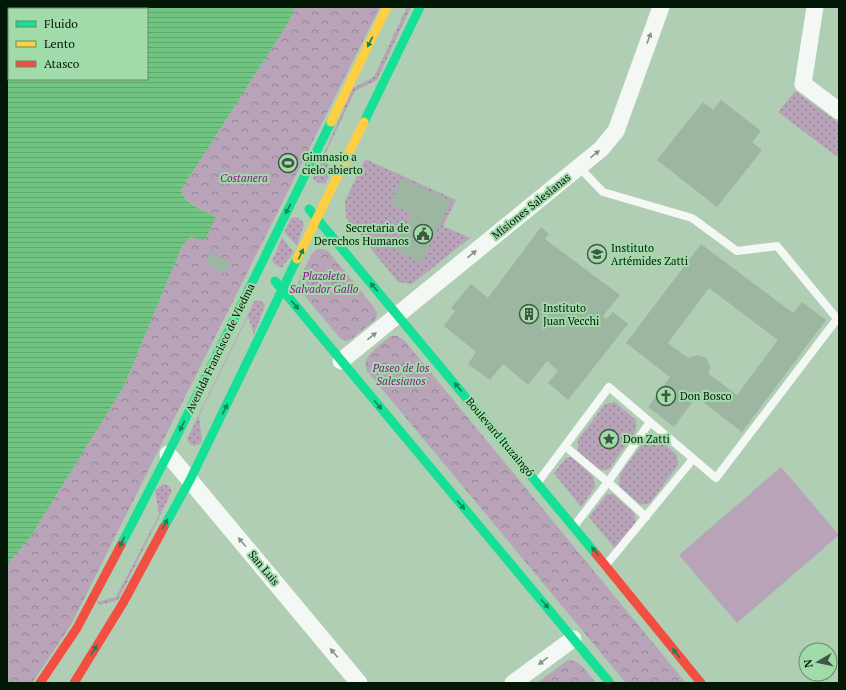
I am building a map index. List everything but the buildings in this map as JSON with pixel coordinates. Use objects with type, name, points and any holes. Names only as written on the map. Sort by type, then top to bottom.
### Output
[{"type":"main road","name":"Avenida Francisco de Viedma","points":[[40,683],[77,628],[168,454],[387,7]]},
{"type":"main road","points":[[74,683],[123,603],[190,480],[420,7]]},
{"type":"main road","name":"Boulevard Ituzaingó","points":[[296,194],[538,482],[701,683]]},
{"type":"main road","points":[[261,264],[610,683]]},
{"type":"street","name":"Misiones Salesianas","points":[[341,360],[601,149],[616,131],[661,7]]},
{"type":"street","points":[[816,7],[802,84],[839,111]]},
{"type":"street","name":"San Luis","points":[[168,454],[359,683]]},
{"type":"street","points":[[513,683],[573,639]]},
{"type":"lane","points":[[538,482],[566,447],[609,387],[716,478],[838,320],[777,246],[737,251],[692,218],[603,192],[579,167]]},
{"type":"lane","points":[[574,526],[608,482],[650,422]]},
{"type":"lane","points":[[566,447],[646,516]]},
{"type":"lane","points":[[606,565],[693,459]]},
{"type":"green space","name":"Costanera","points":[[295,7],[380,7],[71,625],[32,683],[7,683],[7,565],[31,536],[124,386],[182,246],[190,237],[216,217],[187,200],[181,190],[288,23]]},
{"type":"green space","points":[[407,7],[411,7],[377,80],[355,91],[325,154],[331,173],[325,183],[319,183],[313,178],[353,88],[374,77]]},
{"type":"green space","points":[[795,91],[839,123],[839,158],[778,112]]},
{"type":"green space","points":[[365,159],[456,200],[443,226],[470,238],[412,284],[398,282],[346,218],[345,201]]},
{"type":"green space","points":[[296,217],[304,224],[297,246],[284,232],[291,218]]},
{"type":"green space","points":[[282,238],[294,252],[281,268],[272,261]]},
{"type":"green space","name":"Plazoleta Salvador Gallo","points":[[317,249],[328,251],[374,307],[377,314],[375,320],[350,340],[345,341],[340,338],[303,294],[298,282],[312,253]]},
{"type":"green space","points":[[255,300],[261,301],[265,305],[254,335],[248,316],[199,416],[202,440],[200,444],[194,446],[189,443],[187,439]]},
{"type":"green space","name":"Paseo de los Salesianos","points":[[391,336],[397,336],[404,340],[686,683],[626,683],[367,371],[367,358],[377,347]]},
{"type":"green space","points":[[615,402],[636,420],[636,431],[609,469],[599,471],[578,451],[578,440],[605,404]]},
{"type":"green space","points":[[656,436],[677,455],[678,465],[650,503],[641,505],[619,486],[620,474],[646,439]]},
{"type":"green space","points":[[572,457],[593,476],[595,487],[581,507],[554,473],[566,458]]},
{"type":"green space","points":[[781,467],[839,535],[737,623],[679,555]]},
{"type":"green space","points":[[163,484],[169,486],[172,491],[118,600],[100,605],[97,602],[116,597],[159,515],[155,490]]},
{"type":"green space","points":[[607,494],[613,494],[634,513],[636,524],[616,550],[589,517]]},
{"type":"green space","points":[[568,660],[577,662],[596,683],[537,683]]},
{"type":"shaded area","points":[[7,7],[295,7],[288,23],[181,190],[186,200],[216,217],[205,240],[190,237],[182,246],[124,386],[31,536],[7,565]]},
{"type":"traffic: fast","points":[[364,122],[420,7]]},
{"type":"traffic: fast","points":[[121,545],[168,454],[331,122]]},
{"type":"traffic: fast","points":[[309,209],[596,554]]},
{"type":"traffic: fast","points":[[164,527],[190,480],[297,259]]},
{"type":"traffic: fast","points":[[275,281],[610,683]]},
{"type":"traffic: slow","points":[[331,122],[387,7]]},
{"type":"traffic: slow","points":[[297,259],[364,122]]},
{"type":"traffic: jam","points":[[74,683],[123,603],[164,527]]},
{"type":"traffic: jam","points":[[40,683],[77,628],[121,545]]},
{"type":"traffic: jam","points":[[596,554],[701,683]]},
{"type":"place","name":"Gimnasio a cielo abierto","points":[[288,163]]},
{"type":"place","name":"Secretaria de Derechos Humanos","points":[[423,234]]},
{"type":"place","name":"Instituto Artémides Zatti","points":[[597,254]]},
{"type":"place","name":"Instituto Juan Vecchi","points":[[529,314]]},
{"type":"place","name":"Don Bosco","points":[[666,396]]},
{"type":"place","name":"Don Zatti","points":[[609,439]]}]
